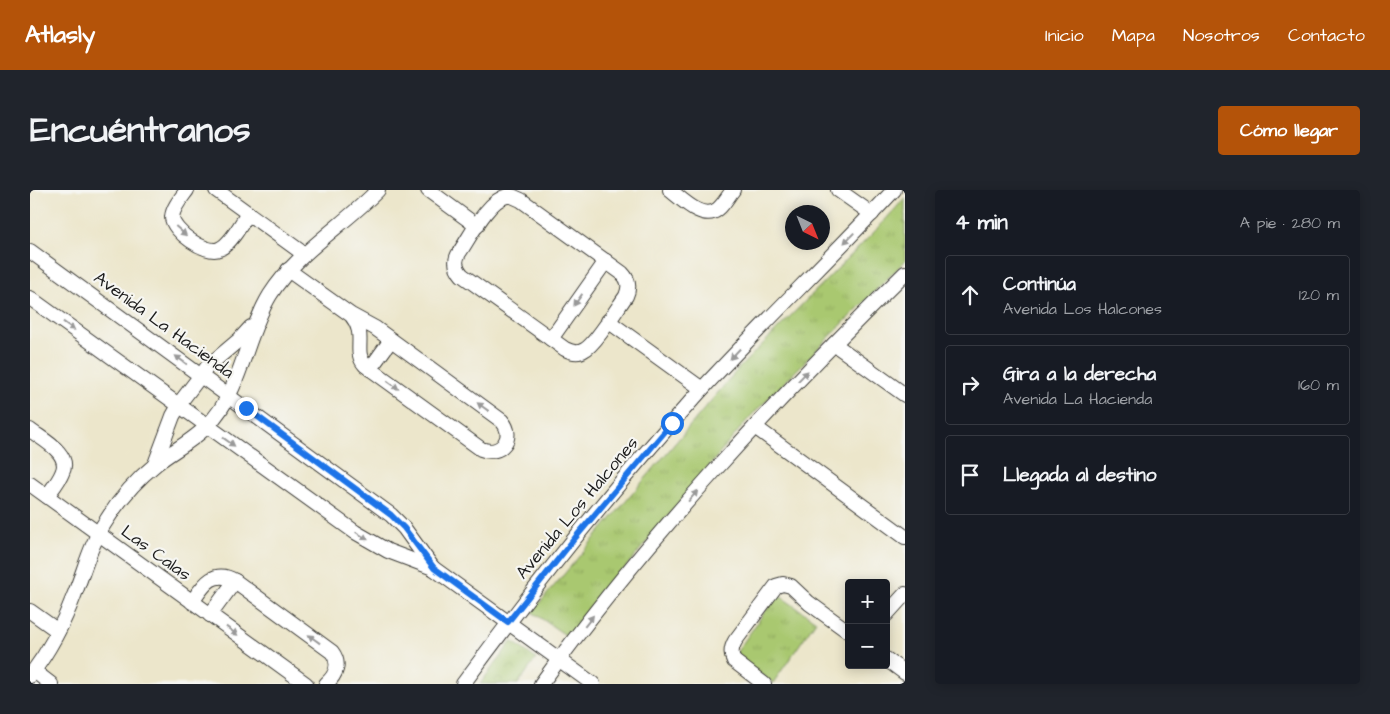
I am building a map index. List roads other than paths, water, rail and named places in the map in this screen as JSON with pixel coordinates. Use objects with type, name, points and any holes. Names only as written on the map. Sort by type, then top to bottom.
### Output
[{"type":"street","points":[[188,190],[173,211],[172,220],[177,229],[206,249],[216,250],[224,246],[248,213]]},
{"type":"street","points":[[216,190],[304,254]]},
{"type":"street","points":[[52,684],[32,674],[68,612],[90,550],[98,534],[123,497],[155,465],[170,446],[207,426],[229,396],[256,321],[271,294],[288,270],[378,190]]},
{"type":"street","points":[[428,190],[477,226]]},
{"type":"street","points":[[670,190],[698,210],[710,213],[718,210],[732,190]]},
{"type":"street","points":[[838,190],[872,214]]},
{"type":"street","name":"Avenida Los Halcones","points":[[463,684],[508,622],[607,499],[702,389],[894,190]]},
{"type":"street","points":[[512,196],[521,200],[606,261],[625,276],[629,288],[626,296],[588,348],[579,352],[569,351],[551,339],[459,272],[456,264],[457,256],[495,201],[500,197],[512,196]]},
{"type":"street","name":"Avenida La Hacienda","points":[[30,250],[391,515],[404,528],[434,568]]},
{"type":"street","points":[[551,339],[606,261]]},
{"type":"street","points":[[288,270],[351,315],[375,328],[502,421],[508,432],[505,444],[495,451],[490,452],[481,449],[370,369],[360,358],[358,324],[351,315]]},
{"type":"street","points":[[541,684],[648,548],[755,427],[905,273]]},
{"type":"street","name":"Avenida La Hacienda","points":[[30,298],[366,540],[398,555],[434,568],[593,684]]},
{"type":"street","points":[[170,446],[178,406],[208,366],[240,339],[256,321]]},
{"type":"street","points":[[608,321],[702,389]]},
{"type":"street","points":[[360,335],[375,328]]},
{"type":"street","points":[[370,369],[391,340]]},
{"type":"street","points":[[834,344],[905,395]]},
{"type":"street","points":[[755,427],[905,537]]},
{"type":"street","points":[[30,430],[60,453],[64,461],[62,473],[47,496]]},
{"type":"street","name":"Las Calas","points":[[30,484],[306,684]]},
{"type":"street","points":[[192,602],[198,592],[211,579],[226,577],[235,581],[332,652],[337,664],[329,680]]},
{"type":"street","points":[[210,615],[235,581]]},
{"type":"street","points":[[764,684],[738,665],[732,658],[731,653],[735,641],[769,593],[779,584],[791,586],[845,629]]},
{"type":"street","points":[[890,611],[905,594]]},
{"type":"street","points":[[30,611],[58,632]]},
{"type":"street","points":[[890,662],[905,673]]}]
